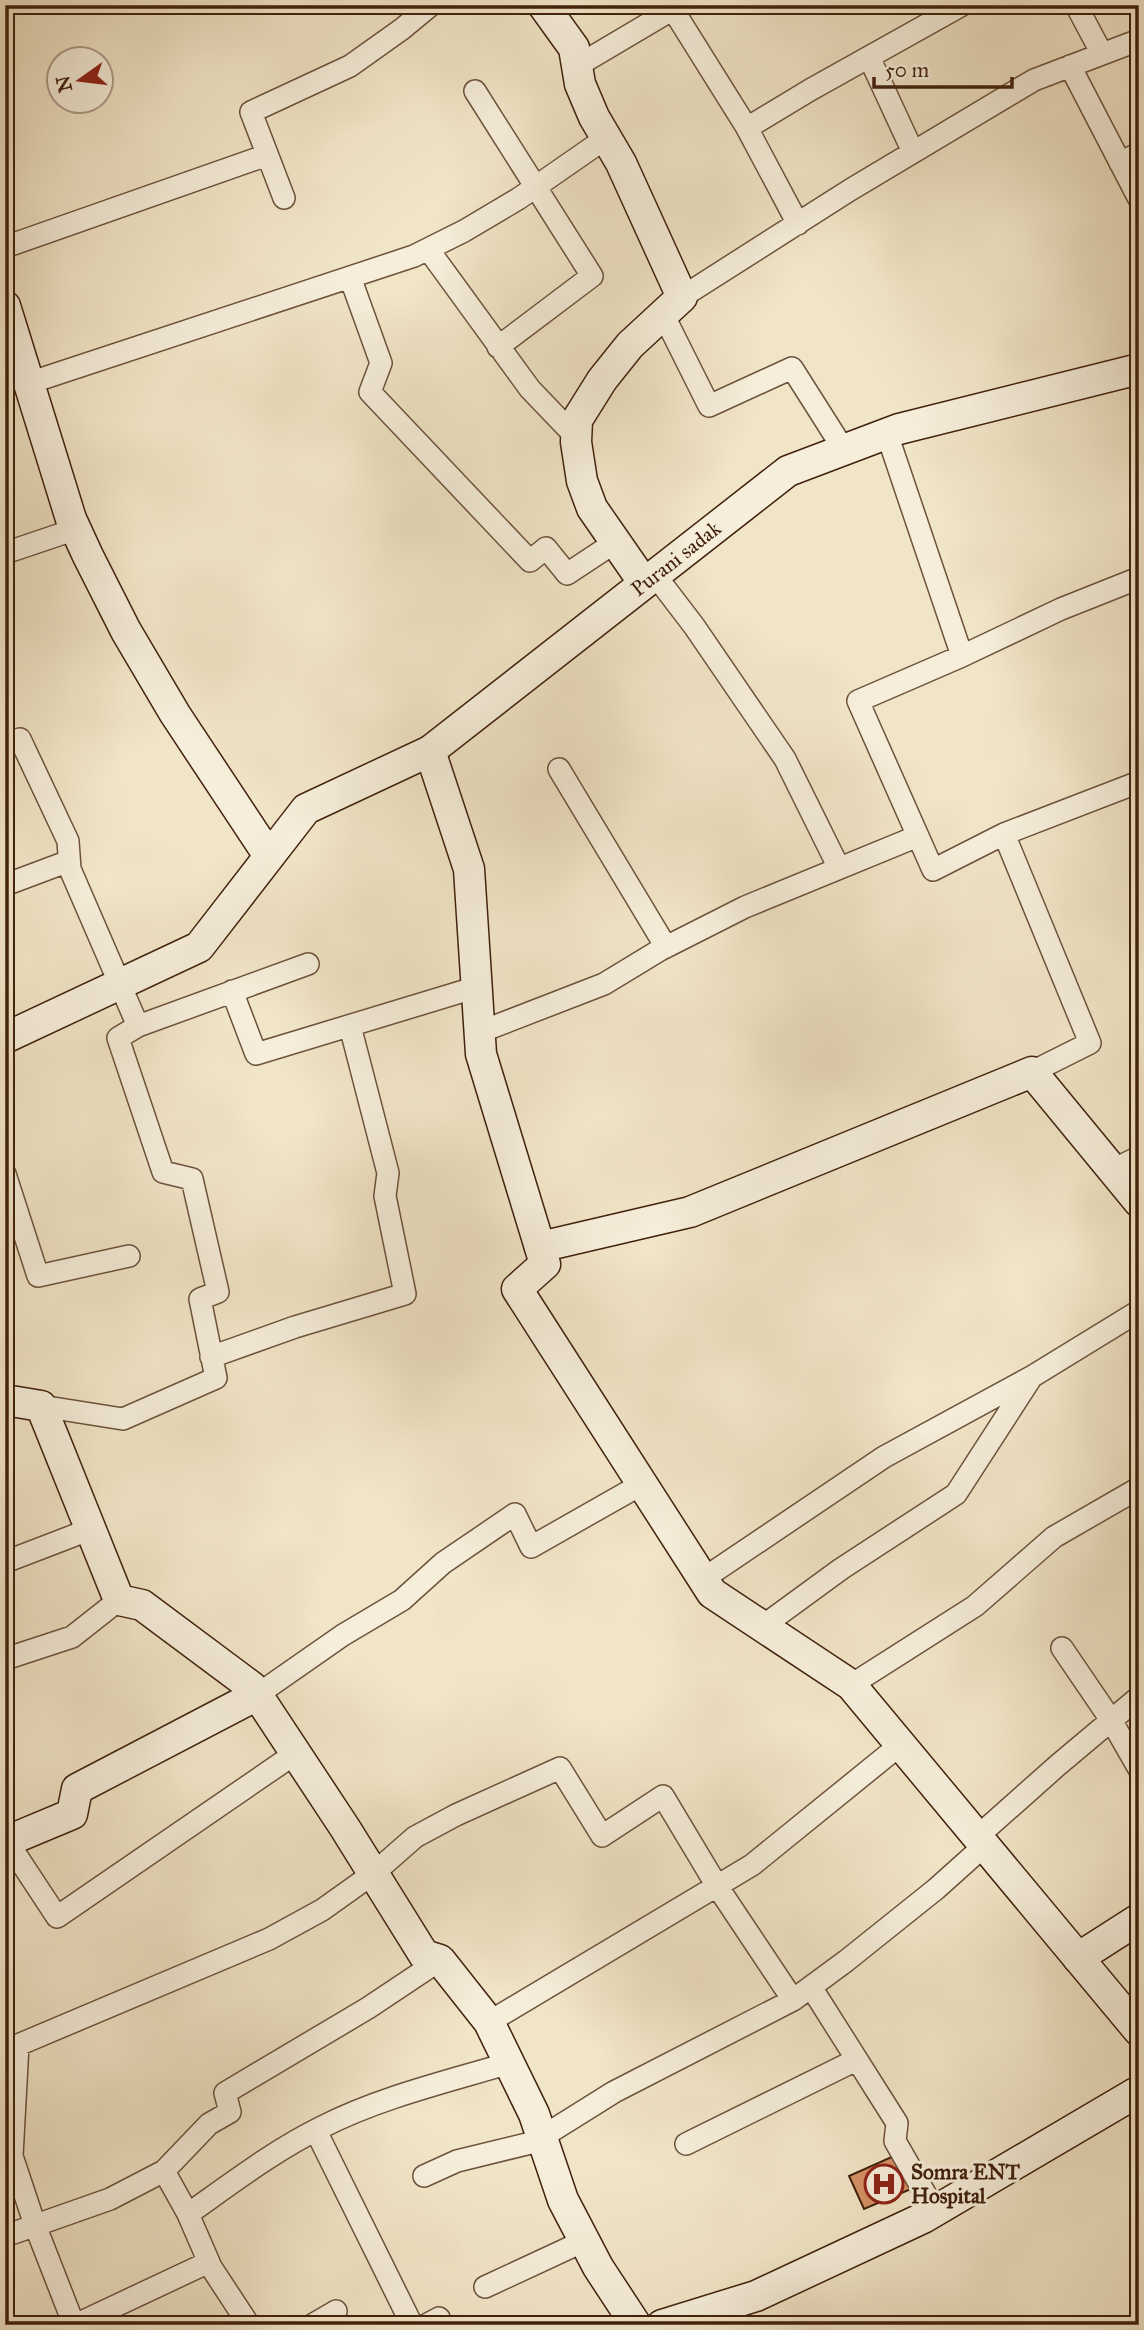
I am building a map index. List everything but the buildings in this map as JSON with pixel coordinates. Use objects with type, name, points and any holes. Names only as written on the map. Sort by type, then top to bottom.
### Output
[{"type":"street","points":[[284,198],[251,112],[350,66],[431,5]]},
{"type":"street","points":[[543,5],[574,48],[580,84],[594,117],[621,163],[709,406],[792,368],[844,450]]},
{"type":"street","points":[[747,128],[962,5]]},
{"type":"street","points":[[1076,5],[1102,54]]},
{"type":"street","points":[[577,66],[674,7],[747,128],[798,224]]},
{"type":"street","points":[[839,868],[785,759],[694,626],[614,543],[592,508],[582,481],[576,437],[577,420],[602,380],[630,345],[673,305],[798,224],[1034,80],[1139,40]]},
{"type":"street","points":[[869,57],[914,152]]},
{"type":"street","points":[[1070,66],[1130,158],[1139,199]]},
{"type":"street","points":[[475,91],[592,276],[498,347]]},
{"type":"street","points":[[29,383],[428,249],[464,231],[606,138]]},
{"type":"street","points":[[5,247],[267,155]]},
{"type":"street","points":[[428,249],[530,389],[576,437]]},
{"type":"street","points":[[350,277],[381,363],[370,392],[530,561],[546,548],[567,574],[614,543]]},
{"type":"street","points":[[5,306],[76,529],[127,631],[169,702],[270,856]]},
{"type":"street","name":"Purani sadak","points":[[5,1038],[199,947],[306,809],[430,751],[788,471],[899,429],[1139,369]]},
{"type":"street","points":[[887,434],[962,656]]},
{"type":"street","points":[[5,553],[76,529]]},
{"type":"street","points":[[1139,578],[1061,609],[858,701],[933,870],[1004,834],[1139,782]]},
{"type":"street","points":[[5,743],[20,739],[68,841],[70,869],[138,1026]]},
{"type":"street","points":[[430,751],[469,869],[481,1054],[545,1264],[517,1289],[712,1593],[850,1685],[1139,2031]]},
{"type":"street","points":[[559,769],[666,947]]},
{"type":"street","points":[[540,1247],[690,1212],[1032,1072],[1090,1043],[1004,834]]},
{"type":"street","points":[[480,1032],[604,984],[666,947],[745,907],[918,836]]},
{"type":"street","points":[[5,885],[69,862]]},
{"type":"street","points":[[5,1400],[123,1419],[215,1378],[200,1299],[218,1292],[192,1179],[163,1172],[118,1038],[138,1026],[308,964]]},
{"type":"street","points":[[232,991],[256,1054],[477,986]]},
{"type":"street","points":[[211,1357],[295,1327],[405,1294],[385,1196],[388,1173],[350,1026]]},
{"type":"street","points":[[1032,1072],[1126,1164],[1139,1202]]},
{"type":"street","points":[[5,1174],[38,1276],[129,1256]]},
{"type":"street","points":[[703,1579],[884,1457],[1033,1376],[1139,1311]]},
{"type":"street","points":[[763,1626],[841,1569],[956,1494],[1033,1376]]},
{"type":"street","points":[[41,1406],[119,1600]]},
{"type":"street","points":[[296,1753],[57,1917],[6,1842],[72,1814],[77,1789],[257,1695],[343,1634],[402,1600],[443,1563],[515,1514],[531,1547],[642,1484]]},
{"type":"street","points":[[850,1685],[975,1606],[1054,1537],[1139,1488]]},
{"type":"street","points":[[5,1562],[90,1529]]},
{"type":"street","points":[[119,1600],[142,1605],[252,1687],[424,1955],[440,1960],[489,2022],[534,2114],[563,2200],[598,2267],[636,2325]]},
{"type":"street","points":[[5,1660],[72,1637],[119,1600]]},
{"type":"street","points":[[1062,1648],[1111,1720],[1139,1769]]},
{"type":"street","points":[[424,2176],[457,2161],[542,2138],[614,2092],[802,1993],[936,1889],[981,1841],[1139,1697]]},
{"type":"street","points":[[489,2022],[752,1865],[901,1745]]},
{"type":"street","points":[[209,2262],[103,2319],[74,2325],[34,2225],[12,2156],[18,2045],[269,1939],[322,1910],[373,1873],[415,1837],[456,1815],[560,1768],[601,1836],[663,1796],[717,1886],[856,2060],[897,2123],[895,2141],[935,2211]]},
{"type":"street","points":[[1078,1958],[1139,1919]]},
{"type":"street","points":[[5,2236],[110,2199],[164,2171],[209,2124],[230,2112],[225,2093],[368,2008],[440,1960]]},
{"type":"street","points":[[686,2144],[856,2060]]},
{"type":"street","points":[[188,2214],[264,2161],[316,2131],[388,2099],[509,2063]]},
{"type":"street","points":[[662,2325],[756,2297],[935,2211],[1139,2091]]},
{"type":"street","points":[[316,2131],[412,2325]]},
{"type":"street","points":[[164,2171],[188,2214],[209,2262],[245,2323]]},
{"type":"street","points":[[485,2287],[584,2241]]},
{"type":"street","points":[[312,2325],[336,2311]]},
{"type":"place","name":"Somra ENT Hospital","points":[[884,2184]]}]
